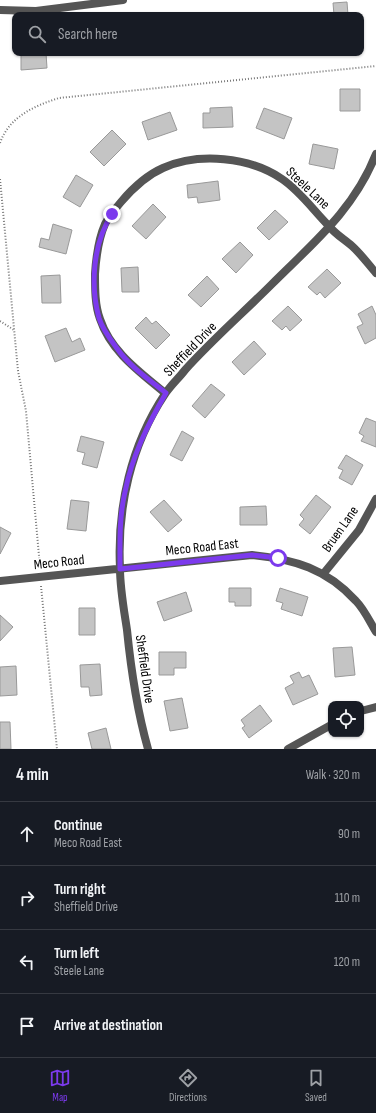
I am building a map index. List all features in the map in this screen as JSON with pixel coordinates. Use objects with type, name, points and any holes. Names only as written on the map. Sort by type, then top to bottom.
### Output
[{"type":"street","points":[[0,10],[36,11],[124,0]]},
{"type":"street","name":"Sheffield Drive","points":[[148,749],[139,717],[132,678],[120,569],[120,525],[124,493],[132,464],[151,418],[166,393],[199,355],[330,228],[349,204],[361,185],[376,154]]},
{"type":"street","name":"Steele Lane","points":[[166,393],[129,363],[116,348],[100,319],[95,289],[96,264],[100,237],[105,223],[134,188],[163,168],[195,159],[238,162],[253,165],[283,179],[309,204],[330,228]]},
{"type":"street","points":[[330,228],[353,246],[376,273]]},
{"type":"street","name":"Bruen Lane","points":[[324,573],[359,530],[376,499]]},
{"type":"street","name":"Meco Road East","points":[[120,569],[252,555],[278,558],[324,573],[357,601],[376,632]]},
{"type":"street","name":"Meco Road","points":[[0,581],[120,569]]},
{"type":"street","points":[[364,710],[376,707]]},
{"type":"street","points":[[288,749],[328,727]]},
{"type":"path","points":[[0,143],[5,132],[19,116],[32,107],[59,98],[376,66]]},
{"type":"path","points":[[0,179],[18,371],[26,411],[40,577],[57,749]]},
{"type":"path","points":[[0,320],[14,330]]},
{"type":"building","points":[[347,2],[348,12],[334,12],[333,3]]},
{"type":"building","points":[[21,56],[46,56],[47,68],[21,70]]},
{"type":"building","points":[[340,89],[360,89],[360,111],[340,111]]},
{"type":"building","points":[[232,107],[233,127],[203,128],[203,113],[210,113],[210,108]]},
{"type":"building","points":[[264,108],[292,118],[284,139],[256,128]]},
{"type":"building","points":[[170,112],[177,130],[148,140],[142,122]]},
{"type":"building","points":[[112,130],[126,144],[104,166],[90,152]]},
{"type":"building","points":[[313,144],[338,149],[334,169],[309,164]]},
{"type":"building","points":[[76,175],[93,185],[80,207],[63,197]]},
{"type":"building","points":[[218,181],[220,200],[198,203],[197,197],[188,198],[187,185]]},
{"type":"building","points":[[153,204],[166,217],[146,239],[132,226]]},
{"type":"building","points":[[275,210],[288,222],[269,240],[257,228]]},
{"type":"building","points":[[53,224],[72,230],[66,254],[39,247],[41,238],[49,240]]},
{"type":"building","points":[[240,242],[253,255],[236,273],[222,259]]},
{"type":"building","points":[[138,267],[139,292],[122,292],[121,268]]},
{"type":"building","points":[[327,269],[341,283],[325,298],[320,292],[317,295],[308,287]]},
{"type":"building","points":[[60,275],[61,303],[42,303],[41,276]]},
{"type":"building","points":[[207,276],[219,289],[201,307],[188,295]]},
{"type":"building","points":[[288,306],[302,320],[290,331],[286,326],[282,330],[272,321]]},
{"type":"building","points":[[372,306],[376,315],[376,338],[365,344],[357,327],[363,324],[358,314]]},
{"type":"building","points":[[146,317],[152,324],[156,321],[170,335],[156,349],[135,328]]},
{"type":"building","points":[[66,328],[72,342],[80,338],[85,350],[55,362],[45,336]]},
{"type":"building","points":[[254,341],[266,354],[244,375],[232,362]]},
{"type":"building","points":[[211,384],[225,395],[205,418],[192,406]]},
{"type":"building","points":[[366,418],[376,422],[376,447],[361,441],[364,436],[359,433]]},
{"type":"building","points":[[182,431],[194,438],[182,461],[170,455]]},
{"type":"building","points":[[81,436],[104,442],[97,468],[82,464],[85,453],[77,451]]},
{"type":"building","points":[[346,455],[363,465],[352,485],[339,478],[343,470],[338,468]]},
{"type":"building","points":[[316,495],[331,507],[310,534],[299,525],[304,519],[300,515]]},
{"type":"building","points":[[71,500],[89,502],[86,531],[67,529]]},
{"type":"building","points":[[164,500],[182,520],[168,532],[150,512]]},
{"type":"building","points":[[266,506],[267,525],[240,525],[240,507]]},
{"type":"building","points":[[0,527],[11,533],[0,554]]},
{"type":"building","points":[[229,588],[251,588],[251,606],[235,606],[235,602],[229,602]]},
{"type":"building","points":[[280,588],[308,597],[302,616],[281,609],[283,603],[276,601]]},
{"type":"building","points":[[186,592],[192,611],[164,621],[157,602]]},
{"type":"building","points":[[79,608],[95,608],[95,635],[79,635]]},
{"type":"building","points":[[0,615],[13,627],[0,641]]},
{"type":"building","points":[[352,647],[355,675],[335,677],[333,648]]},
{"type":"building","points":[[159,652],[186,652],[186,668],[174,668],[174,675],[159,675]]},
{"type":"building","points":[[100,664],[102,695],[90,696],[89,687],[81,687],[80,665]]},
{"type":"building","points":[[16,666],[17,695],[0,696],[0,667]]},
{"type":"building","points":[[299,672],[302,678],[309,675],[318,694],[293,705],[285,688],[294,683],[290,676]]},
{"type":"building","points":[[182,698],[188,728],[170,731],[164,701]]},
{"type":"building","points":[[260,705],[272,721],[249,738],[242,728],[245,726],[241,720]]},
{"type":"building","points":[[0,722],[10,722],[11,749],[0,749]]},
{"type":"building","points":[[106,728],[111,749],[92,749],[88,733]]},
{"type":"route","points":[[112,214],[105,223],[100,237],[96,264],[95,289],[100,319],[116,348],[129,363],[166,393],[151,418],[140,442],[124,493],[120,525],[120,569],[252,555],[278,558]]}]
